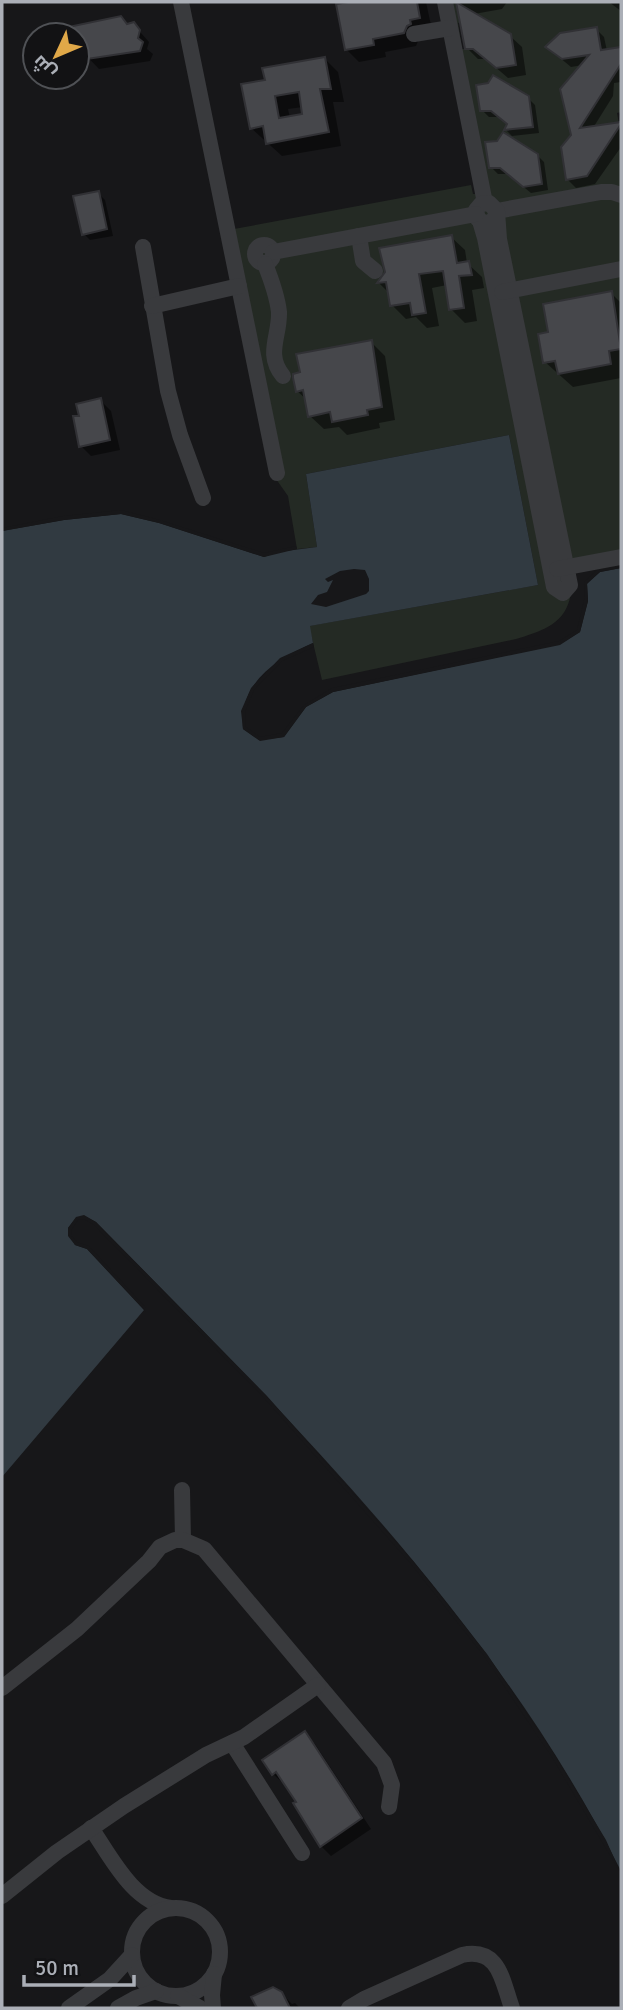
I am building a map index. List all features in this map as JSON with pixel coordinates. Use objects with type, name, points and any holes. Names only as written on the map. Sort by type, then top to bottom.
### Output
[{"type":"street","points":[[181,2],[277,473]]},
{"type":"street","points":[[445,2],[487,213],[498,233],[503,292],[558,569],[621,557]]},
{"type":"street","points":[[414,34],[450,28]]},
{"type":"street","points":[[282,376],[273,354],[279,314],[269,258],[359,236],[601,192],[621,195]]},
{"type":"street","points":[[359,236],[363,261],[374,271]]},
{"type":"street","points":[[143,247],[171,402],[204,498]]},
{"type":"street","points":[[503,292],[621,269]]},
{"type":"street","points":[[152,306],[239,286]]},
{"type":"street","points":[[183,1490],[183,1540]]},
{"type":"street","points":[[2,1688],[77,1629],[160,1548],[167,1543],[183,1540],[204,1549],[212,1562],[363,1736],[388,1770],[392,1785],[389,1807]]},
{"type":"street","points":[[149,1561],[164,1553],[181,1550],[198,1554],[212,1562]]},
{"type":"street","points":[[2,1896],[90,1828],[195,1762],[232,1743],[318,1685]]},
{"type":"street","points":[[232,1743],[302,1853]]},
{"type":"street","points":[[90,1828],[134,1888],[148,1900],[199,1915],[216,1935],[219,1961],[214,1973],[203,1987],[178,1996]]},
{"type":"street","points":[[134,1888],[138,1916],[132,1955],[139,1976],[156,1991],[178,1996],[200,2008]]},
{"type":"street","points":[[135,1935],[150,1916],[173,1908]]},
{"type":"street","points":[[349,2008],[356,2002],[366,2003],[454,1958],[470,1953],[486,1956],[498,1967],[512,2008]]},
{"type":"street","points":[[69,2008],[110,1979],[132,1955]]},
{"type":"street","points":[[213,2008],[214,1973]]},
{"type":"street","points":[[118,2008],[156,1991]]},
{"type":"shaded area","points":[[448,2],[621,2],[621,112],[617,113],[621,135],[621,556],[574,564],[571,595],[562,615],[555,622],[532,634],[322,680],[309,626],[538,585],[509,435],[306,474],[317,547],[297,549],[288,496],[276,479],[234,229],[471,185],[473,194],[489,193]],"holes":[[[476,13],[511,34],[516,65],[496,68],[473,49],[462,49],[458,23],[470,21]],[[596,27],[601,53],[562,59],[545,47],[560,33]],[[607,67],[606,88],[585,120],[568,123],[560,89],[578,68]],[[494,75],[529,96],[533,127],[513,129],[491,111],[480,111],[476,85],[488,83]],[[611,124],[614,135],[587,176],[566,180],[561,147],[576,128]],[[503,132],[538,154],[542,184],[523,187],[500,168],[489,168],[485,143],[497,141]]]},
{"type":"shaded area","points":[[509,435],[538,585],[310,626],[313,643],[273,665],[253,686],[247,698],[243,729],[259,740],[284,737],[306,707],[333,692],[560,644],[580,632],[588,601],[587,584],[600,572],[621,568],[621,1871],[570,1779],[513,1692],[451,1608],[315,1448],[96,1222],[84,1216],[76,1218],[68,1228],[75,1245],[87,1249],[144,1310],[2,1477],[2,531],[64,520],[121,514],[159,523],[264,557],[278,552],[317,547],[306,474]],"holes":[[[365,570],[369,579],[369,591],[366,594],[326,607],[311,604],[318,595],[327,592],[333,580],[328,582],[325,579],[340,571]]]},
{"type":"pier","points":[[121,510],[264,553],[296,546],[297,549],[264,557],[159,523],[121,514],[64,520],[2,531],[2,528],[63,516]]},
{"type":"pier","points":[[621,565],[621,568],[600,572],[587,583],[588,601],[580,632],[560,645],[333,692],[306,707],[284,737],[260,741],[243,729],[241,711],[251,688],[280,658],[313,643],[314,647],[282,661],[254,690],[245,712],[246,727],[260,737],[282,733],[304,705],[332,688],[559,641],[577,630],[585,581],[598,569]]},
{"type":"pier","points":[[84,1215],[96,1222],[267,1396],[414,1562],[487,1654],[556,1757],[606,1840],[621,1874],[553,1759],[484,1656],[411,1564],[265,1399],[94,1225],[84,1219],[78,1220],[71,1235],[77,1242],[89,1246],[146,1308],[146,1312],[87,1249],[75,1245],[68,1236],[68,1228],[76,1217]]},
{"type":"building","points":[[417,2],[420,18],[410,20],[411,24],[404,33],[373,39],[374,45],[345,50],[336,4]]},
{"type":"building","points":[[456,2],[511,34],[516,65],[496,68],[473,49],[465,49]]},
{"type":"building","points":[[121,16],[127,24],[134,22],[140,30],[138,38],[143,42],[140,51],[91,58],[91,22]]},
{"type":"building","points":[[597,27],[601,50],[621,47],[621,64],[580,128],[621,124],[587,176],[566,180],[561,147],[571,135],[560,89],[589,55],[562,59],[545,47],[560,33]]},
{"type":"building","points":[[325,57],[331,89],[320,89],[329,132],[266,144],[263,126],[250,129],[241,84],[265,80],[262,68]],"holes":[[[299,92],[302,114],[279,118],[275,96]]]},
{"type":"building","points":[[493,75],[529,96],[533,127],[504,130],[507,124],[491,111],[480,111],[476,85],[488,83]]},
{"type":"building","points":[[503,132],[538,154],[542,184],[523,187],[500,168],[489,168],[485,142],[497,141]]},
{"type":"building","points":[[99,191],[107,229],[82,235],[73,196]]},
{"type":"building","points":[[452,235],[457,263],[469,261],[472,275],[459,276],[464,308],[449,310],[443,271],[419,274],[426,313],[412,315],[410,303],[390,306],[386,282],[377,283],[385,272],[379,248]]},
{"type":"building","points":[[612,291],[621,349],[609,351],[611,364],[558,374],[555,361],[543,363],[538,334],[548,332],[543,304]]},
{"type":"building","points":[[372,340],[382,407],[367,410],[368,415],[332,422],[330,412],[308,417],[303,390],[296,392],[293,378],[293,374],[300,372],[296,354]]},
{"type":"building","points":[[101,398],[110,440],[79,447],[73,416],[79,416],[76,404]]},
{"type":"building","points":[[305,1731],[362,1818],[320,1847],[276,1772],[272,1775],[262,1760]]},
{"type":"building","points":[[273,1987],[282,1992],[290,2008],[257,2008],[251,1997]]}]
